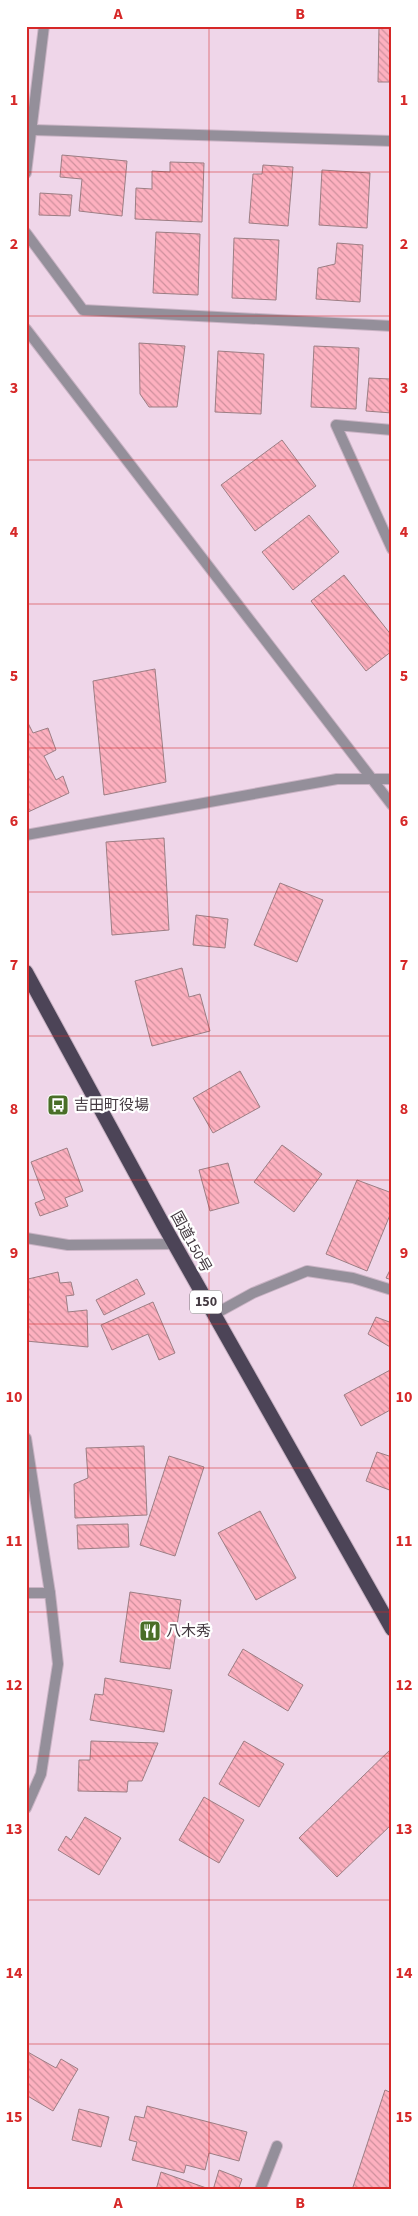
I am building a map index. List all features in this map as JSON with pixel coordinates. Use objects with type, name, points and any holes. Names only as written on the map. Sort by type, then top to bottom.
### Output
[{"type":"highway","name":"国道150号","points":[[26,972],[213,1315],[392,1629]]},
{"type":"street","points":[[26,173],[33,130],[44,26]]},
{"type":"street","points":[[33,130],[392,142]]},
{"type":"street","points":[[26,233],[83,310],[392,326]]},
{"type":"street","points":[[26,329],[392,804]]},
{"type":"street","points":[[392,430],[336,425],[392,549]]},
{"type":"street","points":[[26,835],[337,779],[392,779]]},
{"type":"street","points":[[26,1238],[68,1245],[174,1244]]},
{"type":"street","points":[[213,1315],[253,1292],[307,1271],[353,1278],[392,1290]]},
{"type":"street","points":[[26,1438],[50,1593],[58,1664],[41,1774],[26,1808]]},
{"type":"street","points":[[26,1593],[50,1593]]},
{"type":"street","points":[[260,2190],[277,2146]]},
{"type":"building","points":[[379,26],[392,26],[392,82],[378,82]]},
{"type":"building","points":[[62,155],[127,161],[122,216],[79,211],[82,179],[60,177]]},
{"type":"building","points":[[170,162],[204,163],[202,222],[135,219],[136,188],[152,189],[152,171],[170,172]]},
{"type":"building","points":[[263,165],[293,167],[288,226],[249,223],[253,174],[262,174]]},
{"type":"building","points":[[322,170],[370,173],[367,228],[319,225]]},
{"type":"building","points":[[40,193],[72,195],[70,216],[39,215]]},
{"type":"building","points":[[156,232],[200,234],[198,295],[153,293]]},
{"type":"building","points":[[234,238],[279,240],[276,300],[232,298]]},
{"type":"building","points":[[337,243],[363,245],[360,302],[316,299],[318,268],[335,264]]},
{"type":"building","points":[[139,343],[185,346],[177,407],[149,407],[140,394]]},
{"type":"building","points":[[314,346],[359,348],[356,409],[311,407]]},
{"type":"building","points":[[218,351],[264,354],[261,414],[215,412]]},
{"type":"building","points":[[391,357],[392,413],[366,411],[369,378],[390,379]]},
{"type":"building","points":[[282,440],[316,486],[255,531],[221,485]]},
{"type":"building","points":[[309,515],[339,552],[293,590],[262,552]]},
{"type":"building","points":[[344,575],[392,636],[392,651],[366,671],[311,601]]},
{"type":"building","points":[[155,669],[166,782],[104,795],[93,681]]},
{"type":"building","points":[[26,719],[33,733],[48,728],[56,750],[44,756],[56,780],[63,776],[69,793],[26,813]]},
{"type":"building","points":[[164,838],[169,930],[112,935],[106,842]]},
{"type":"building","points":[[280,883],[323,900],[297,962],[254,945]]},
{"type":"building","points":[[196,915],[228,919],[225,948],[193,945]]},
{"type":"building","points":[[182,968],[189,997],[200,994],[210,1031],[152,1046],[135,981]]},
{"type":"building","points":[[240,1071],[260,1107],[213,1133],[193,1098]]},
{"type":"building","points":[[282,1145],[322,1174],[294,1212],[254,1182]]},
{"type":"building","points":[[67,1148],[83,1191],[65,1198],[68,1206],[40,1216],[35,1203],[45,1199],[31,1162]]},
{"type":"building","points":[[228,1163],[239,1203],[210,1211],[199,1170]]},
{"type":"building","points":[[357,1180],[392,1193],[392,1210],[367,1271],[326,1254]]},
{"type":"building","points":[[392,1266],[392,1280],[386,1278]]},
{"type":"building","points":[[58,1272],[60,1283],[71,1282],[74,1295],[66,1296],[68,1312],[87,1310],[88,1347],[26,1341],[26,1273],[28,1279]]},
{"type":"building","points":[[137,1279],[145,1294],[104,1315],[96,1300]]},
{"type":"building","points":[[153,1302],[175,1353],[159,1360],[148,1334],[112,1350],[101,1325]]},
{"type":"building","points":[[376,1317],[392,1323],[392,1348],[368,1334]]},
{"type":"building","points":[[392,1369],[392,1409],[361,1426],[344,1395]]},
{"type":"building","points":[[144,1446],[147,1515],[75,1518],[74,1484],[88,1478],[86,1448]]},
{"type":"building","points":[[377,1452],[392,1457],[392,1491],[366,1481]]},
{"type":"building","points":[[169,1456],[204,1467],[175,1556],[140,1545]]},
{"type":"building","points":[[260,1511],[296,1578],[256,1600],[218,1533]]},
{"type":"building","points":[[128,1524],[129,1547],[78,1549],[77,1525]]},
{"type":"building","name":"八木秀","points":[[130,1592],[181,1600],[170,1669],[120,1662]]},
{"type":"building","points":[[243,1649],[303,1685],[288,1711],[228,1675]]},
{"type":"building","points":[[105,1678],[172,1690],[164,1732],[90,1720],[95,1694],[103,1695]]},
{"type":"building","points":[[91,1741],[158,1743],[142,1781],[128,1781],[127,1792],[78,1791],[79,1760],[90,1760]]},
{"type":"building","points":[[244,1741],[284,1764],[259,1807],[219,1784]]},
{"type":"building","points":[[392,1748],[392,1824],[337,1877],[299,1838]]},
{"type":"building","points":[[204,1797],[244,1820],[219,1863],[179,1840]]},
{"type":"building","points":[[85,1817],[121,1838],[99,1875],[58,1850],[66,1836],[71,1840]]},
{"type":"building","points":[[26,2051],[56,2068],[61,2059],[78,2069],[53,2111],[26,2095]]},
{"type":"building","points":[[385,2090],[392,2093],[392,2190],[352,2190]]},
{"type":"building","points":[[147,2106],[247,2132],[239,2161],[209,2153],[205,2170],[186,2165],[184,2173],[132,2160],[137,2142],[129,2140],[135,2116],[144,2118]]},
{"type":"building","points":[[79,2109],[109,2117],[101,2147],[72,2140]]},
{"type":"building","points":[[219,2170],[242,2179],[238,2190],[213,2190]]},
{"type":"building","points":[[161,2172],[212,2190],[156,2190]]},
{"type":"place","name":"吉田町役場","points":[[58,1105]]},
{"type":"place","name":"八木秀","points":[[150,1631]]}]
